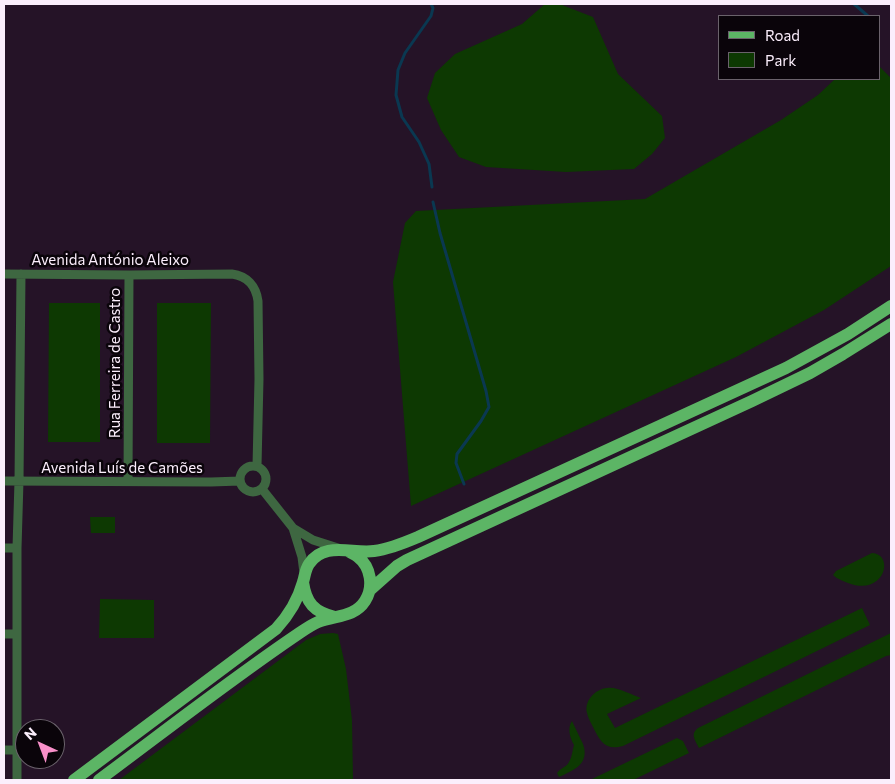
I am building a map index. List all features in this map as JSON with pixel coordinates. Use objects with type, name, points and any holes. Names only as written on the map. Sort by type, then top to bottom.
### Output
[{"type":"main road","points":[[74,780],[276,629],[286,618],[295,603],[310,563],[318,554],[329,550],[376,551],[418,537],[786,368],[848,334],[891,306]]},
{"type":"main road","points":[[370,590],[397,566],[407,560],[810,373],[891,324]]},
{"type":"main road","points":[[99,780],[301,632],[317,623],[351,614],[361,606],[367,599],[370,590],[370,578],[366,566],[359,557],[344,550]]},
{"type":"main road","points":[[304,578],[304,592],[312,606],[316,610],[335,617]]},
{"type":"street","name":"Avenida António Aleixo","points":[[4,274],[232,274],[238,275],[250,282],[257,294],[259,379],[257,466]]},
{"type":"street","points":[[17,719],[17,548],[21,274]]},
{"type":"street","name":"Rua Ferreira de Castro","points":[[128,275],[128,481]]},
{"type":"street","points":[[252,465],[257,466],[264,470],[267,478],[266,482],[262,489],[250,492],[243,488],[240,481],[242,472],[252,465]]},
{"type":"street","name":"Avenida Luís de Camões","points":[[4,481],[240,481]]},
{"type":"street","points":[[262,489],[293,528],[313,540],[344,550]]},
{"type":"street","points":[[293,528],[302,557],[304,578]]},
{"type":"street","points":[[4,548],[17,548]]},
{"type":"street","points":[[4,634],[17,634]]},
{"type":"green space","points":[[545,4],[562,5],[593,17],[618,74],[662,116],[665,138],[652,154],[634,169],[566,172],[486,167],[459,157],[441,130],[427,98],[435,73],[455,54],[522,24]]},
{"type":"green space","points":[[880,67],[891,78],[891,266],[824,310],[736,357],[411,506],[393,282],[405,223],[416,211],[645,199],[781,120],[818,95],[834,80],[880,80]]},
{"type":"green space","points":[[49,303],[100,303],[100,442],[48,442]]},
{"type":"green space","points":[[157,303],[211,303],[210,443],[157,443]]},
{"type":"green space","points":[[90,517],[115,517],[115,533],[91,533]]},
{"type":"green space","points":[[872,553],[879,555],[883,560],[884,567],[878,580],[871,584],[861,586],[848,583],[833,575],[836,571]]},
{"type":"green space","points":[[100,599],[154,600],[154,638],[99,638]]},
{"type":"green space","points":[[862,608],[870,625],[623,746],[612,747],[604,744],[598,737],[589,719],[587,704],[591,696],[598,691],[615,688],[641,698],[607,714],[615,728]]},
{"type":"green space","points":[[891,633],[891,655],[699,748],[694,735],[698,728]]},
{"type":"green space","points":[[320,634],[338,634],[346,669],[352,720],[353,780],[119,780],[306,640]]},
{"type":"green space","points":[[572,721],[583,744],[584,757],[575,769],[559,777],[557,773],[567,765],[574,745],[569,730]]},
{"type":"green space","points":[[677,738],[683,741],[689,753],[633,780],[590,780]]},
{"type":"waterway","points":[[431,4],[433,8],[431,16],[405,53],[398,70],[396,95],[402,117],[419,142],[429,164],[432,187]]},
{"type":"waterway","points":[[854,4],[867,15]]},
{"type":"waterway","points":[[433,202],[489,407],[457,454],[456,463],[464,484]]}]
